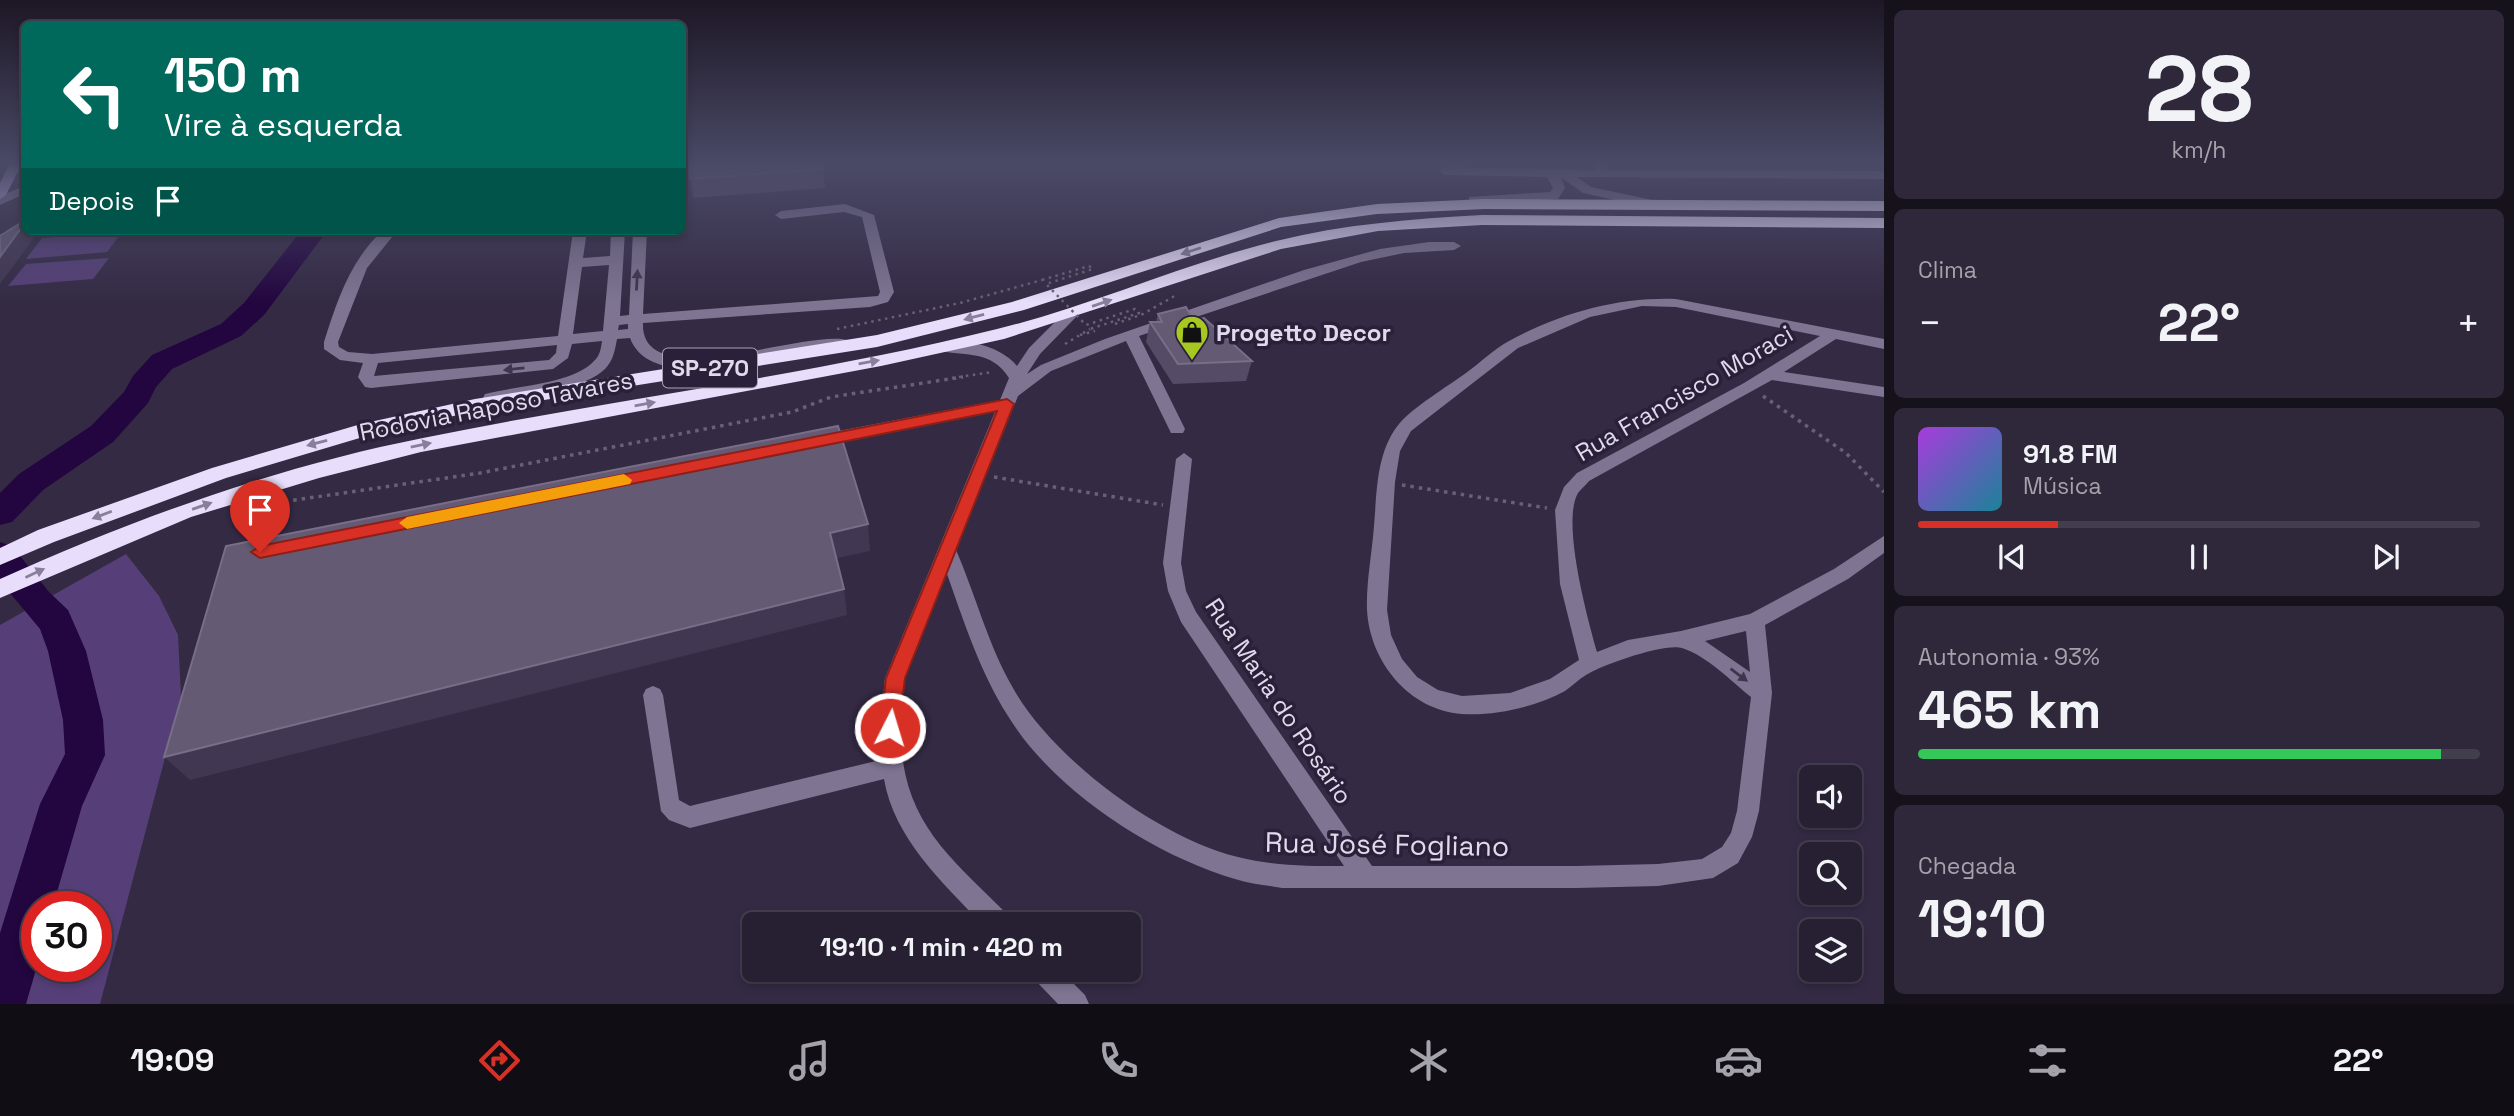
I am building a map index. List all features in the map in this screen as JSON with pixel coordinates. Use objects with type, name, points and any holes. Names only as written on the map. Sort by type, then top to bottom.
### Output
[{"type":"highway","name":"Rodovia Raposo Tavares","points":[[0,557],[47,536],[219,472],[360,431],[475,405],[877,341],[1030,302],[1279,223],[1384,210]]},
{"type":"highway","name":"Rodovia Raposo Tavares","points":[[0,589],[153,523],[221,499],[350,461],[1004,333],[1071,314],[1278,244],[1378,226],[1482,220],[1884,223]]},
{"type":"street","points":[[781,215],[828,210]]},
{"type":"street","points":[[387,235],[356,271],[331,341],[332,349],[345,357],[372,359],[565,340],[610,328],[870,303],[883,299],[887,292],[868,215],[851,210]]},
{"type":"street","points":[[372,359],[366,377],[371,383],[528,368],[560,359],[580,235]]},
{"type":"street","points":[[360,431],[438,409],[573,380],[585,375],[602,362],[610,344],[618,235]]},
{"type":"street","points":[[640,235],[635,326],[639,348],[660,361],[685,364],[805,345],[877,341]]},
{"type":"street","points":[[803,444],[1012,386],[1046,368],[1131,335],[1349,261],[1411,247],[1454,246]]},
{"type":"street","points":[[576,263],[615,260]]},
{"type":"street","points":[[1884,344],[1676,303],[1642,302],[1585,314],[1513,345],[1405,427],[1392,450],[1386,482],[1377,610],[1381,635],[1394,664],[1410,683],[1433,698],[1462,705],[1510,702],[1558,685],[1590,664],[1628,648],[1681,639],[1755,621],[1841,574],[1884,543]]},
{"type":"street","points":[[988,912],[923,844],[903,813],[891,767],[890,711],[895,678],[920,612],[948,552],[1012,386],[1034,351],[1071,314]]},
{"type":"street","points":[[1131,335],[1177,429]]},
{"type":"street","name":"Rua Francisco Moraci","points":[[1564,510],[1570,491],[1583,477],[1750,387],[1832,335]]},
{"type":"street","points":[[941,347],[1000,355],[1012,386]]},
{"type":"street","points":[[1770,375],[1884,392]]},
{"type":"street","name":"Rua Maria do Rosário","points":[[1184,459],[1172,563],[1177,591],[1188,616],[1367,879]]},
{"type":"street","points":[[1564,510],[1569,584],[1590,664]]},
{"type":"street","name":"Rua José Fogliano","points":[[948,552],[993,667],[1017,713],[1040,742],[1088,786],[1135,821],[1234,867],[1282,877],[1367,879],[1658,875],[1705,870],[1730,855],[1741,837],[1748,811],[1762,693],[1755,621]]},
{"type":"street","points":[[1681,639],[1706,651],[1762,693]]},
{"type":"street","points":[[653,695],[670,804],[677,813],[690,817],[891,767]]},
{"type":"street","points":[[1055,982],[1076,1004]]},
{"type":"path","points":[[960,303],[1089,266],[1093,269],[1045,284],[1086,325],[1135,309],[1139,313],[1090,329]]},
{"type":"path","points":[[1080,335],[1143,314],[1187,289]]},
{"type":"path","points":[[266,505],[480,474],[792,412],[831,397],[1012,386]]},
{"type":"path","points":[[1750,387],[1846,453],[1884,492]]},
{"type":"path","points":[[978,475],[1177,507]]},
{"type":"path","points":[[1386,482],[1564,510]]},
{"type":"shaded area","points":[[120,235],[107,252],[26,259],[42,238]]},
{"type":"shaded area","points":[[109,258],[93,279],[8,286],[26,264]]},
{"type":"shaded area","points":[[126,554],[159,596],[178,635],[181,697],[112,959],[112,891],[21,891],[21,982],[106,982],[100,1004],[0,1004],[0,625]]},
{"type":"building","points":[[21,223],[21,228],[0,257],[0,236]]},
{"type":"building","points":[[1186,307],[1193,320],[1204,318],[1252,361],[1178,364],[1150,322],[1162,322],[1158,314]]},
{"type":"building","points":[[838,426],[868,524],[830,533],[844,589],[164,757],[226,546]]},
{"type":"waterway","points":[[0,513],[31,482],[102,434],[137,396],[143,383],[162,362],[231,330],[254,309],[311,235]]},
{"type":"waterway","points":[[0,555],[36,602],[55,621],[76,684],[83,720],[85,755],[61,804],[2,1004]]},
{"type":"slow traffic","points":[[407,523],[624,480]]},
{"type":"place","name":"Progetto Decor","points":[[1192,362]]},
{"type":"route","points":[[260,552],[1007,404],[895,678],[890,728]]}]
